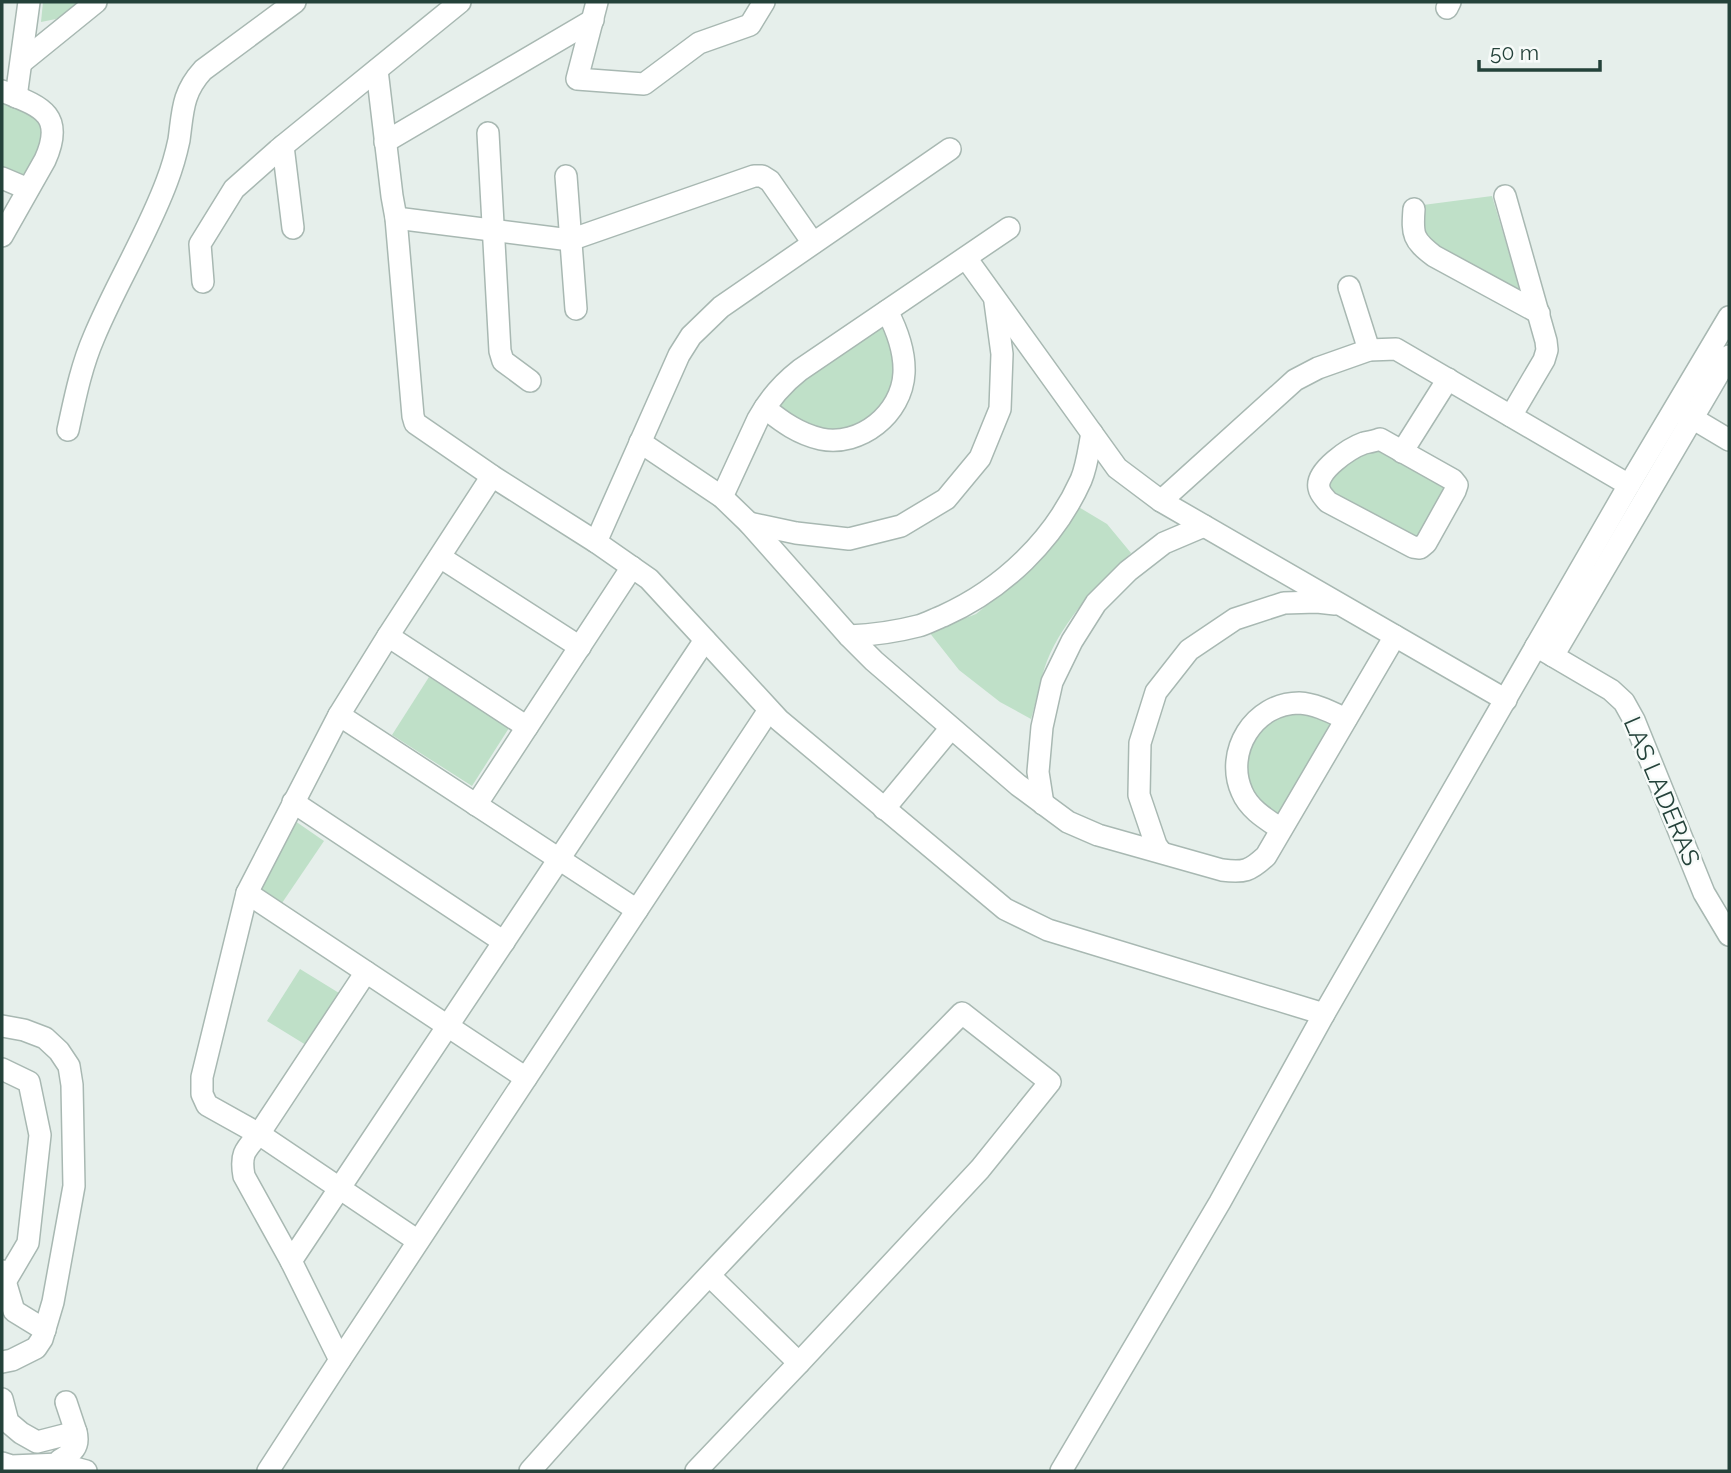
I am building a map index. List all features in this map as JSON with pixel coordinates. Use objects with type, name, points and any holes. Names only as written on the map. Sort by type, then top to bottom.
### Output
[{"type":"street","points":[[2,236],[51,147],[53,136],[50,119],[44,111],[9,94],[22,62],[29,2]]},
{"type":"street","points":[[22,62],[96,2]]},
{"type":"street","points":[[203,282],[201,244],[234,189],[460,2]]},
{"type":"street","points":[[595,11],[577,79],[643,84],[699,43],[750,25],[764,2]]},
{"type":"street","points":[[68,430],[82,368],[93,338],[174,162],[186,94],[202,70],[288,5]]},
{"type":"street","points":[[385,142],[595,11]]},
{"type":"street","points":[[377,71],[396,218],[407,362],[415,423],[492,477],[596,542],[649,579],[779,720],[1005,909],[1048,930],[1324,1014]]},
{"type":"street","points":[[488,133],[500,352],[503,361],[530,381]]},
{"type":"street","points":[[283,146],[293,228]]},
{"type":"street","points":[[596,542],[679,355],[691,335],[721,307],[950,149]]},
{"type":"street","points":[[566,176],[576,309]]},
{"type":"street","points":[[396,218],[570,240],[754,176],[762,176],[770,181],[813,243]]},
{"type":"street","points":[[2,178],[28,190]]},
{"type":"street","points":[[1504,197],[1539,313],[1547,350],[1544,360],[1511,416]]},
{"type":"street","points":[[1414,209],[1412,228],[1419,245],[1434,256],[1539,313]]},
{"type":"street","points":[[722,497],[752,430],[786,381],[1009,228]]},
{"type":"street","points":[[966,258],[1117,468],[1161,501],[1506,700]]},
{"type":"street","points":[[1349,287],[1369,350]]},
{"type":"street","points":[[749,523],[796,533],[849,538],[901,526],[946,499],[980,458],[1000,409],[1002,354],[994,298]]},
{"type":"street","points":[[765,408],[780,421],[801,433],[823,440],[846,439],[868,431],[886,416],[899,397],[904,374],[897,329],[887,312]]},
{"type":"street","points":[[1061,1471],[1220,1202],[1324,1014],[1506,700],[1544,651],[1683,413],[1729,317]]},
{"type":"street","points":[[1161,501],[1295,380],[1318,368],[1369,350],[1396,349],[1629,485]]},
{"type":"street","points":[[1544,651],[1629,485],[1729,356]]},
{"type":"street","points":[[1402,452],[1448,379]]},
{"type":"street","points":[[1683,413],[1729,440]]},
{"type":"street","points":[[849,636],[877,635],[920,626],[961,608],[1000,582],[1033,553],[1062,516],[1082,477],[1092,433]]},
{"type":"street","points":[[1381,439],[1402,452],[1453,480],[1457,485],[1426,542],[1420,548],[1413,547],[1328,502],[1318,485],[1321,474],[1342,455],[1362,444],[1381,439]]},
{"type":"street","points":[[640,442],[722,497],[749,523],[874,661],[1043,804],[1068,822],[1098,835],[1222,870],[1239,872],[1254,867],[1266,856],[1395,636]]},
{"type":"street","points":[[418,1241],[260,1134],[207,1105],[202,1094],[202,1077],[247,893],[339,715],[492,477]]},
{"type":"street","points":[[1043,804],[1038,772],[1042,727],[1052,682],[1072,641],[1096,603],[1128,571],[1164,543],[1204,526]]},
{"type":"street","points":[[440,557],[580,647]]},
{"type":"street","points":[[476,805],[632,567]]},
{"type":"street","points":[[1161,852],[1156,845],[1139,795],[1140,743],[1156,692],[1189,650],[1235,619],[1284,603],[1317,602],[1340,605]]},
{"type":"street","points":[[388,636],[527,727]]},
{"type":"street","points":[[291,1261],[705,640]]},
{"type":"street","name":"LAS LADERAS","points":[[1544,651],[1611,690],[1625,702],[1704,893],[1729,935]]},
{"type":"street","points":[[1281,829],[1254,810],[1242,793],[1236,773],[1238,751],[1246,732],[1260,716],[1279,706],[1299,703],[1319,707],[1346,719]]},
{"type":"street","points":[[268,1471],[769,710]]},
{"type":"street","points":[[339,715],[637,910]]},
{"type":"street","points":[[884,809],[951,728]]},
{"type":"street","points":[[293,802],[503,942]]},
{"type":"street","points":[[247,893],[526,1078]]},
{"type":"street","points":[[340,1360],[291,1261],[244,1176],[242,1161],[245,1149],[260,1134],[366,972]]},
{"type":"street","points":[[530,1471],[593,1400],[847,1130],[962,1013],[1050,1082],[980,1169],[696,1471]]},
{"type":"street","points":[[2,1026],[45,1038],[59,1051],[69,1066],[72,1084],[74,1186],[53,1302],[42,1339],[36,1348],[2,1362]]},
{"type":"street","points":[[2,1069],[29,1082],[40,1135],[28,1243],[3,1276],[14,1311],[45,1330]]},
{"type":"street","points":[[710,1276],[799,1363]]},
{"type":"street","points":[[2,1399],[8,1422],[37,1442],[76,1432]]},
{"type":"street","points":[[60,1464],[60,1460],[76,1447],[78,1436],[66,1402]]},
{"type":"street","points":[[2,1463],[11,1466],[60,1464],[86,1471]]},
{"type":"green space","points":[[43,2],[80,2],[56,19],[41,22]]},
{"type":"green space","points":[[2,99],[39,118],[46,138],[27,180],[2,170]]},
{"type":"green space","points":[[1492,196],[1521,293],[1436,246],[1424,235],[1423,205]]},
{"type":"green space","points":[[882,326],[890,341],[896,367],[887,397],[878,410],[866,420],[852,427],[821,430],[801,423],[780,405],[798,382]]},
{"type":"green space","points":[[1380,447],[1450,487],[1417,544],[1327,492],[1327,476],[1358,454]]},
{"type":"green space","points":[[1077,506],[1107,524],[1131,553],[1095,589],[1063,631],[1047,661],[1031,719],[1000,702],[959,670],[929,632],[976,614],[1015,582]]},
{"type":"green space","points":[[429,677],[509,728],[472,786],[392,735]]},
{"type":"green space","points":[[1299,712],[1317,715],[1333,723],[1276,817],[1250,791],[1245,773],[1253,738],[1265,724],[1282,715]]},
{"type":"green space","points":[[282,812],[324,841],[282,903],[248,882]]},
{"type":"green space","points":[[300,969],[339,993],[306,1045],[267,1021]]}]
